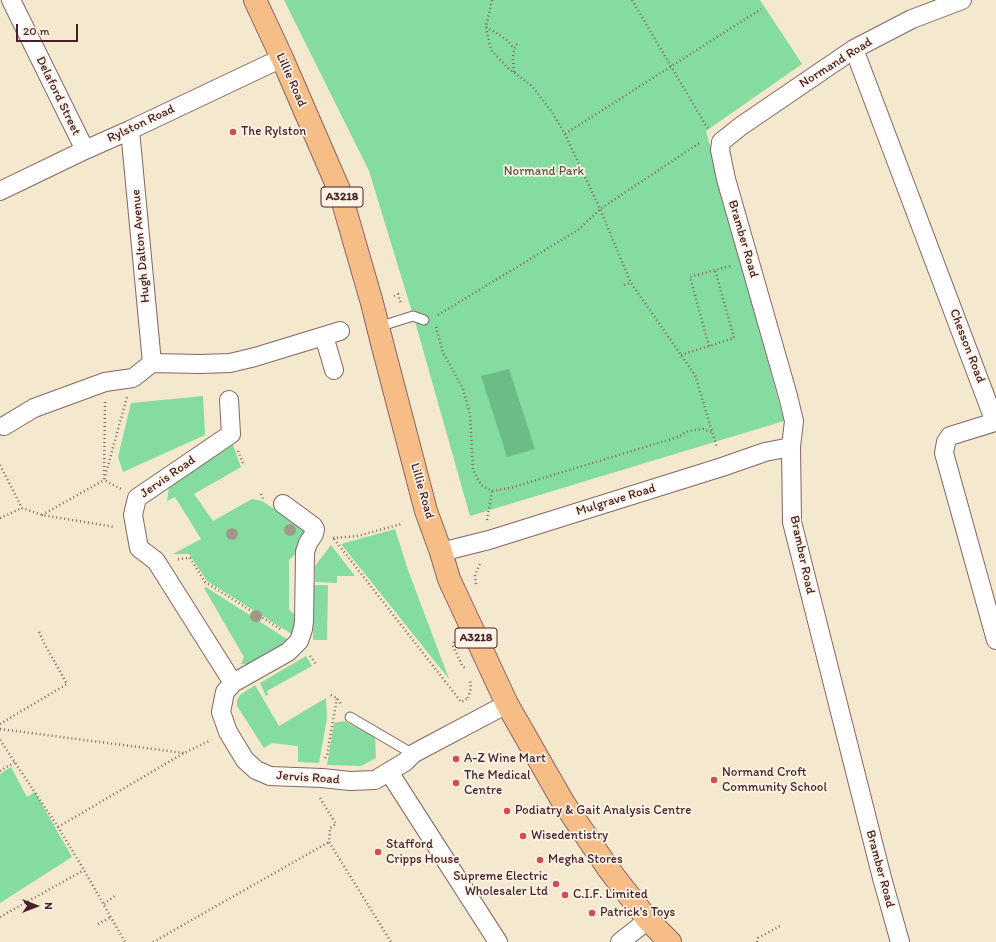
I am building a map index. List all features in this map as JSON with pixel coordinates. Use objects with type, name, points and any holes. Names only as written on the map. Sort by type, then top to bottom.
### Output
[{"type":"main road","name":"Lillie Road","points":[[255,0],[282,58],[340,192],[372,303],[426,511],[449,579],[506,704],[563,802],[610,871],[648,920],[670,942]]},
{"type":"street","name":"Delaford Street","points":[[11,0],[85,150]]},
{"type":"street","name":"Normand Road","points":[[712,141],[747,122],[854,49],[912,19],[962,0]]},
{"type":"street","name":"Chesson Road","points":[[854,49],[996,422],[950,436],[946,442],[944,453],[996,640]]},
{"type":"street","name":"Rylston Road","points":[[0,191],[282,58]]},
{"type":"street","name":"Hugh Dalton Avenue","points":[[130,130],[152,363]]},
{"type":"street","name":"Bramber Road","points":[[712,141],[720,150],[726,179],[794,421],[791,447],[792,522],[882,878],[900,942]]},
{"type":"street","points":[[4,426],[34,408],[105,382],[133,378],[152,363],[230,363],[255,357],[332,333],[334,370]]},
{"type":"street","name":"Jervis Road","points":[[139,548],[133,515],[137,498],[231,434],[229,400]]},
{"type":"street","name":"Mulgrave Road","points":[[441,552],[489,540],[722,467],[765,452],[791,447]]},
{"type":"street","points":[[139,548],[156,561],[233,683],[288,652],[299,641],[303,629],[305,552],[315,529],[283,504]]},
{"type":"street","name":"Jervis Road","points":[[233,683],[225,692],[221,712],[228,732],[245,760],[256,770],[270,776],[322,778],[350,781],[375,780],[405,762],[413,754],[506,704]]},
{"type":"street","points":[[389,772],[498,942]]},
{"type":"street","points":[[620,942],[648,920]]},
{"type":"lane","points":[[378,327],[413,316],[424,320]]},
{"type":"lane","points":[[350,717],[413,754]]},
{"type":"path","points":[[492,0],[486,27],[491,50],[508,68],[532,86],[552,112],[600,208],[631,283],[694,375],[722,467]]},
{"type":"path","points":[[632,0],[705,124]]},
{"type":"path","points":[[564,134],[761,9]]},
{"type":"path","points":[[486,27],[508,41],[514,50]]},
{"type":"path","points":[[514,73],[513,59],[514,50],[517,44]]},
{"type":"path","points":[[424,320],[434,317],[578,230],[600,208],[712,141]]},
{"type":"path","points":[[709,346],[690,277],[732,265]]},
{"type":"path","points":[[681,355],[734,338],[715,270]]},
{"type":"path","points":[[624,285],[631,283]]},
{"type":"path","points":[[434,317],[443,353],[463,390],[470,414],[474,470],[482,485],[492,491],[510,488],[678,437],[688,431],[702,429],[712,432]]},
{"type":"path","points":[[104,480],[105,382]]},
{"type":"path","points":[[42,515],[104,480],[129,390]]},
{"type":"path","points":[[0,465],[22,508],[42,515],[119,527],[139,548]]},
{"type":"path","points":[[104,480],[137,498]]},
{"type":"path","points":[[486,520],[492,491]]},
{"type":"path","points":[[0,518],[22,508]]},
{"type":"path","points":[[333,538],[358,536],[400,524]]},
{"type":"path","points":[[329,536],[333,538],[461,702],[468,698]]},
{"type":"path","points":[[156,561],[190,558],[205,582],[299,641],[316,664]]},
{"type":"path","points":[[0,724],[67,684],[38,630]]},
{"type":"path","points":[[453,646],[463,667],[467,668]]},
{"type":"path","points":[[470,690],[468,698],[470,703]]},
{"type":"path","points":[[337,698],[327,755],[321,766],[322,778],[320,797],[336,824],[330,828],[329,842],[391,942]]},
{"type":"path","points":[[0,729],[184,753]]},
{"type":"path","points":[[58,827],[184,753],[228,732]]},
{"type":"path","points":[[0,740],[58,827],[125,942]]},
{"type":"path","points":[[0,771],[15,762]]},
{"type":"path","points":[[153,942],[329,842]]},
{"type":"path","points":[[0,917],[84,870]]},
{"type":"path","points":[[104,904],[116,895]]},
{"type":"path","points":[[98,924],[111,917]]},
{"type":"path","points":[[757,942],[758,938],[782,925]]},
{"type":"green space","name":"Normand Park","points":[[284,0],[760,0],[802,64],[706,131],[784,421],[470,516],[416,325],[369,171]]},
{"type":"green space","points":[[509,369],[535,449],[507,457],[481,376]]},
{"type":"green space","points":[[203,396],[205,435],[123,472],[118,457],[131,403]]},
{"type":"green space","points":[[232,442],[241,467],[194,494],[213,521],[252,499],[262,501],[305,529],[306,536],[298,552],[289,560],[289,610],[297,616],[293,635],[207,581],[189,554],[173,554],[201,539],[175,497],[167,501],[169,487],[179,480],[177,475]]},
{"type":"green space","points":[[395,529],[408,570],[449,679],[341,544]]},
{"type":"green space","points":[[331,545],[355,576],[337,576],[337,583],[315,582],[315,566]]},
{"type":"green space","points":[[314,585],[328,585],[327,640],[313,640]]},
{"type":"green space","points":[[206,587],[290,641],[255,665],[241,664],[244,657],[204,588]]},
{"type":"green space","points":[[306,656],[312,666],[267,691],[268,695],[266,696],[260,683]]},
{"type":"green space","points":[[255,685],[279,726],[326,698],[327,718],[319,763],[298,762],[298,746],[272,743],[264,748],[237,706],[237,700],[240,695]]},
{"type":"green space","points":[[344,721],[375,737],[376,758],[361,766],[327,765],[334,723]]},
{"type":"green space","points":[[11,767],[27,797],[35,792],[72,857],[0,903],[0,774]]},
{"type":"place","name":"The Rylston","points":[[233,132]]},
{"type":"place","name":"A-Z Wine Mart","points":[[456,759]]},
{"type":"place","name":"Normand Croft Community School","points":[[714,780]]},
{"type":"place","name":"The Medical Centre","points":[[456,783]]},
{"type":"place","name":"Podiatry & Gait Analysis Centre","points":[[507,811]]},
{"type":"place","name":"Wisedentistry","points":[[523,836]]},
{"type":"place","name":"Stafford Cripps House","points":[[378,852]]},
{"type":"place","name":"Megha Stores","points":[[540,860]]},
{"type":"place","name":"Supreme Electric Wholesaler Ltd","points":[[556,884]]},
{"type":"place","name":"C.I.F. Limited","points":[[565,895]]},
{"type":"place","name":"Patrick's Toys","points":[[592,913]]}]
